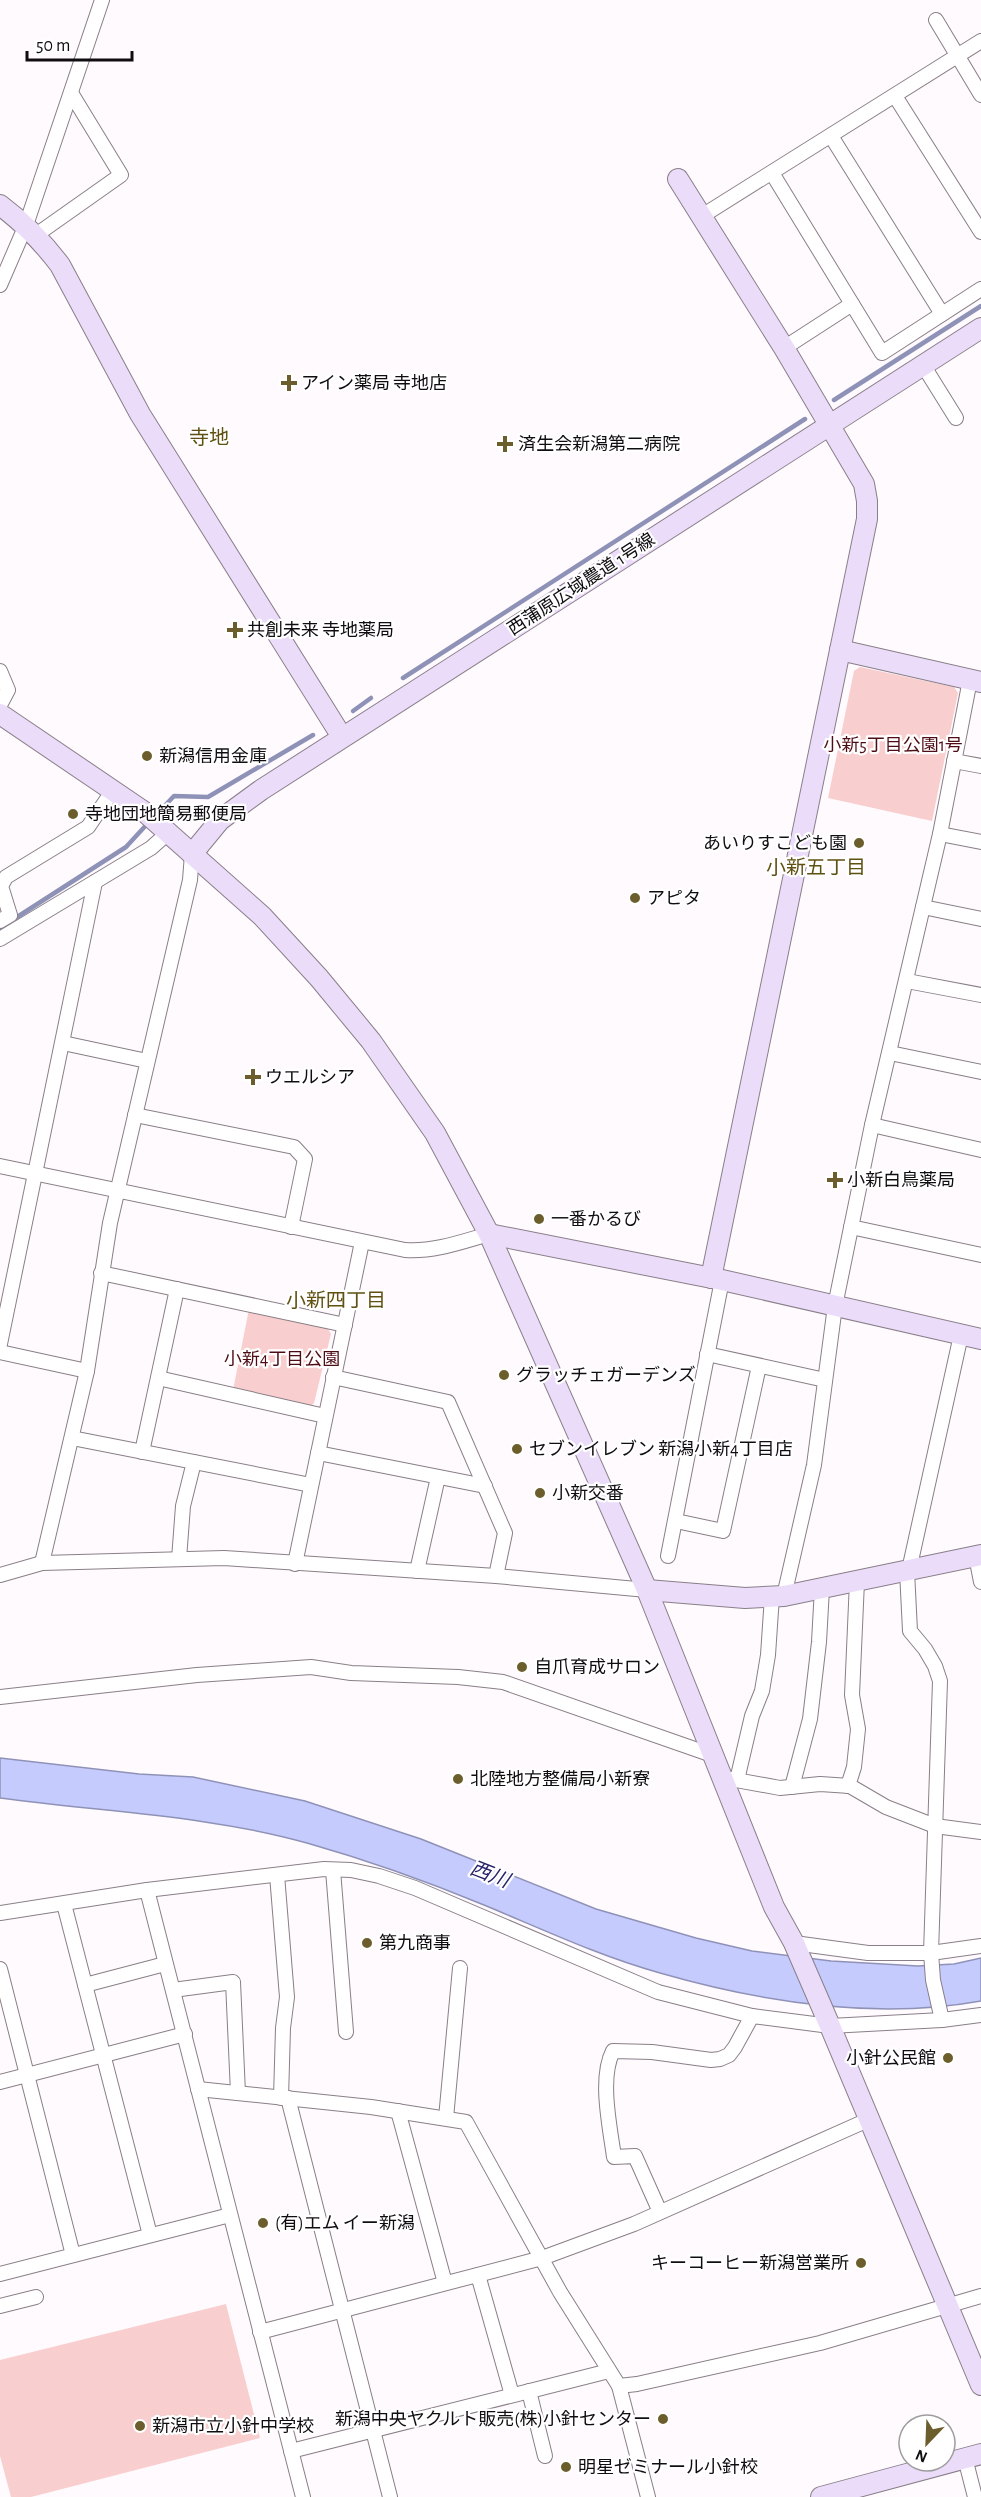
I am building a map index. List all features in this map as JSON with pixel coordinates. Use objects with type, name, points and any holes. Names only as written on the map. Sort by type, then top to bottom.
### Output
[{"type":"street","points":[[0,285],[31,230],[71,93],[102,0]]},
{"type":"street","points":[[936,20],[981,95]]},
{"type":"street","points":[[702,216],[981,41]]},
{"type":"street","points":[[31,230],[121,175],[71,93]]},
{"type":"street","points":[[895,96],[981,232]]},
{"type":"street","points":[[831,136],[942,314]]},
{"type":"street","points":[[772,173],[882,353],[981,289]]},
{"type":"street","points":[[668,1556],[707,1354],[716,1279],[867,519],[864,484],[784,348],[678,179]]},
{"type":"street","points":[[0,205],[31,230],[60,265],[140,414],[342,737]]},
{"type":"street","points":[[784,348],[852,304]]},
{"type":"street","name":"西蒲原広域農道 1号線","points":[[192,854],[220,820],[236,807],[981,328]]},
{"type":"street","points":[[923,365],[956,418]]},
{"type":"street","points":[[731,1779],[762,1691],[778,1596],[814,1465],[835,1306],[872,1125],[907,981],[954,761],[976,681],[840,650]]},
{"type":"street","points":[[0,671],[8,690],[0,705]]},
{"type":"street","points":[[0,714],[114,789],[169,832],[262,916],[319,978],[371,1041],[435,1133],[489,1234],[647,1590],[712,1755],[731,1779],[774,1907],[795,1945],[827,2018],[981,2385]]},
{"type":"street","points":[[954,761],[981,766]]},
{"type":"street","points":[[0,921],[10,915],[1,886],[6,877],[88,827],[114,789]]},
{"type":"street","points":[[0,939],[151,848],[169,832]]},
{"type":"street","points":[[940,834],[981,842]]},
{"type":"street","points":[[42,1563],[87,1371],[101,1273],[147,1061],[190,880],[192,854]]},
{"type":"street","points":[[0,1344],[96,882]]},
{"type":"street","points":[[923,908],[981,919]]},
{"type":"street","points":[[907,981],[981,995]]},
{"type":"street","points":[[63,1043],[147,1061]]},
{"type":"street","points":[[890,1053],[981,1072]]},
{"type":"street","points":[[135,1115],[294,1147],[305,1159],[291,1227]]},
{"type":"street","points":[[872,1125],[981,1150]]},
{"type":"street","points":[[0,1166],[362,1242],[422,1251],[489,1234],[716,1279],[981,1339]]},
{"type":"street","points":[[851,1227],[981,1255]]},
{"type":"street","points":[[295,1564],[362,1242]]},
{"type":"street","points":[[101,1273],[345,1324]]},
{"type":"street","points":[[142,1452],[177,1288]]},
{"type":"street","points":[[941,2017],[933,1980],[931,1953],[940,1681],[930,1657],[910,1631],[908,1571],[962,1335]]},
{"type":"street","points":[[0,1352],[87,1371]]},
{"type":"street","points":[[707,1354],[825,1380]]},
{"type":"street","points":[[676,1521],[723,1531],[759,1366]]},
{"type":"street","points":[[333,1377],[448,1402],[505,1533],[496,1576]]},
{"type":"street","points":[[158,1378],[325,1416]]},
{"type":"street","points":[[72,1438],[311,1485]]},
{"type":"street","points":[[318,1453],[484,1486]]},
{"type":"street","points":[[179,1559],[183,1506],[194,1462]]},
{"type":"street","points":[[417,1572],[438,1476]]},
{"type":"street","points":[[0,1575],[42,1563],[224,1558],[496,1576],[745,1598],[778,1596],[822,1588],[979,1555],[981,1582]]},
{"type":"street","points":[[848,1786],[854,1767],[858,1729],[852,1695],[857,1581]]},
{"type":"street","points":[[792,1787],[810,1719],[819,1642],[822,1588]]},
{"type":"street","points":[[0,1697],[197,1675],[311,1667],[351,1673],[458,1677],[503,1682],[712,1755]]},
{"type":"street","points":[[731,1779],[780,1788],[820,1784],[848,1786],[886,1807],[935,1826],[981,1832]]},
{"type":"street","points":[[333,1870],[346,2032]]},
{"type":"street","points":[[0,1912],[147,1890],[277,1875],[351,1870],[379,1876],[415,1888],[658,1992],[752,2016],[827,2018],[981,2015]]},
{"type":"street","points":[[277,1875],[287,1997],[282,2028],[285,2098],[390,2497]]},
{"type":"street","points":[[147,1890],[303,2497]]},
{"type":"street","points":[[64,1904],[150,2235]]},
{"type":"street","points":[[795,1945],[868,1953],[931,1953],[981,1946]]},
{"type":"street","points":[[85,1985],[165,1964]]},
{"type":"street","points":[[446,2118],[460,1968]]},
{"type":"street","points":[[0,1969],[73,2255]]},
{"type":"street","points":[[173,1990],[233,1982],[237,2093]]},
{"type":"street","points":[[660,2212],[635,2156],[614,2157],[606,2091],[609,2058],[613,2051],[652,2052],[711,2060],[720,2059],[729,2055],[735,2047],[752,2016]]},
{"type":"street","points":[[0,2082],[185,2034]]},
{"type":"street","points":[[198,2089],[398,2111],[466,2122],[542,2258],[619,2386],[648,2497]]},
{"type":"street","points":[[398,2111],[445,2283]]},
{"type":"street","points":[[260,2332],[542,2258],[660,2212],[870,2119]]},
{"type":"street","points":[[0,2274],[230,2215]]},
{"type":"street","points":[[478,2275],[512,2395]]},
{"type":"street","points":[[619,2386],[638,2384],[820,2343],[981,2296]]},
{"type":"street","points":[[0,2306],[36,2297]]},
{"type":"street","points":[[291,2451],[609,2371]]},
{"type":"street","points":[[529,2391],[545,2456]]},
{"type":"street","points":[[821,2497],[973,2456],[975,2497]]},
{"type":"green space","name":"小新5丁目公園1号","points":[[860,667],[954,687],[958,693],[932,821],[828,798],[854,671]]},
{"type":"green space","name":"小新4丁目公園","points":[[249,1309],[327,1327],[331,1334],[314,1403],[310,1407],[233,1390]]},
{"type":"green space","name":"新潟市立小針中学校","points":[[226,2304],[260,2438],[31,2497],[11,2497],[0,2456],[0,2360]]},
{"type":"water","name":"西川","points":[[0,1758],[139,1774],[193,1777],[305,1801],[421,1839],[596,1909],[696,1938],[752,1951],[831,1961],[918,1966],[954,1964],[981,1958],[981,2001],[901,2009],[860,2008],[778,2000],[698,1983],[615,1959],[418,1879],[307,1843],[193,1820],[0,1798]]},
{"type":"waterway","points":[[834,400],[981,306]]},
{"type":"waterway","points":[[403,678],[805,419]]},
{"type":"waterway","points":[[353,711],[371,698]]},
{"type":"waterway","points":[[155,816],[174,796],[208,797],[313,735]]},
{"type":"waterway","points":[[0,928],[126,847],[149,822]]},
{"type":"place","name":"アイン薬局 寺地店","points":[[289,383]]},
{"type":"place","name":"済生会新潟第二病院","points":[[505,444]]},
{"type":"place","name":"共創未来 寺地薬局","points":[[235,630]]},
{"type":"place","name":"新潟信用金庫","points":[[147,756]]},
{"type":"place","name":"寺地団地簡易郵便局","points":[[73,814]]},
{"type":"place","name":"あいりすこども園","points":[[859,843]]},
{"type":"place","name":"アピタ","points":[[635,898]]},
{"type":"place","name":"ウエルシア","points":[[253,1077]]},
{"type":"place","name":"小新白鳥薬局","points":[[835,1180]]},
{"type":"place","name":"一番かるび","points":[[539,1219]]},
{"type":"place","name":"グラッチェガーデンズ","points":[[504,1375]]},
{"type":"place","name":"セブンイレブン 新潟小新4丁目店","points":[[517,1449]]},
{"type":"place","name":"小新交番","points":[[540,1493]]},
{"type":"place","name":"自爪育成サロン","points":[[522,1667]]},
{"type":"place","name":"北陸地方整備局小新寮","points":[[458,1779]]},
{"type":"place","name":"第九商事","points":[[367,1943]]},
{"type":"place","name":"小針公民館","points":[[948,2058]]},
{"type":"place","name":"(有)エム イー新潟","points":[[263,2223]]},
{"type":"place","name":"キーコーヒー新潟営業所","points":[[861,2263]]},
{"type":"place","name":"新潟中央ヤクルト販売(株)小針センター","points":[[663,2419]]},
{"type":"place","name":"新潟市立小針中学校","points":[[140,2426]]},
{"type":"place","name":"明星ゼミナール小針校","points":[[566,2467]]},
{"type":"district","name":"寺地","points":[[209,437]]},
{"type":"district","name":"小新五丁目","points":[[816,867]]},
{"type":"district","name":"小新四丁目","points":[[336,1300]]}]
